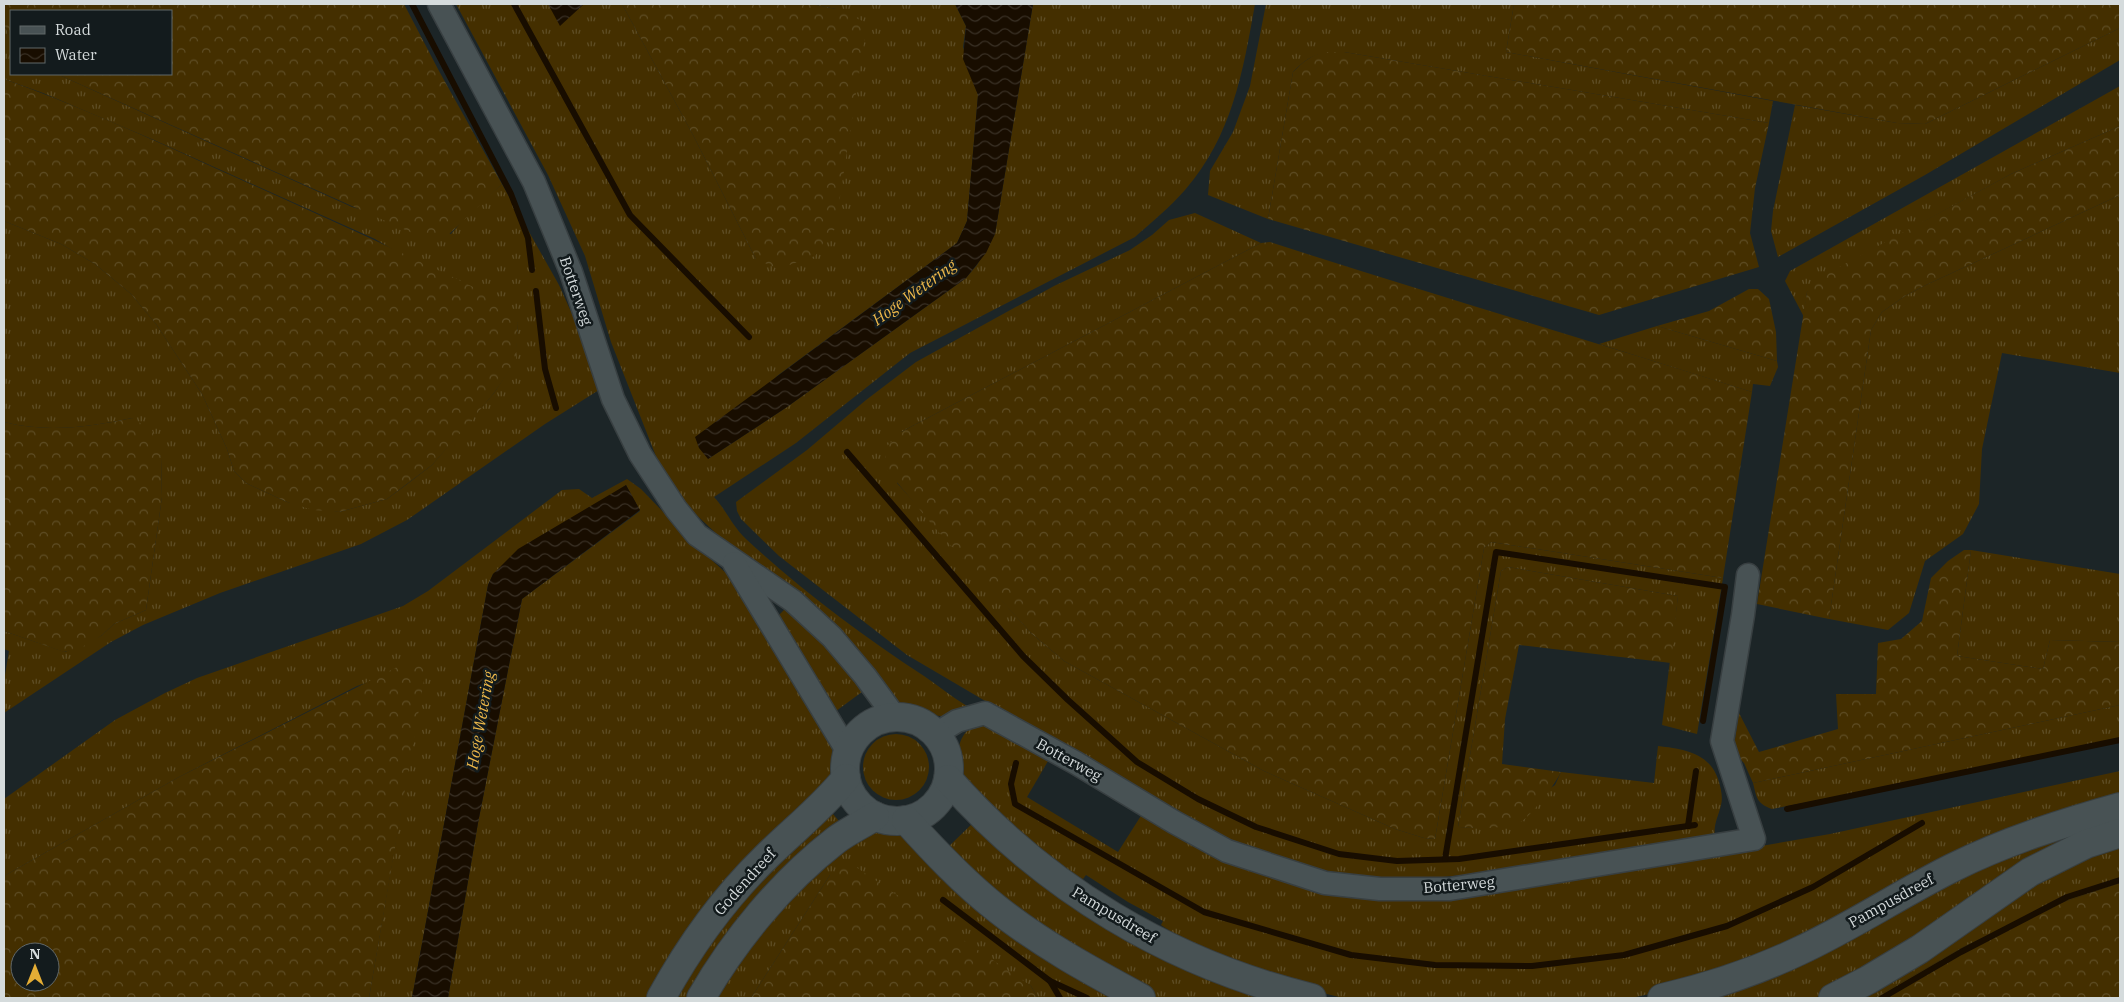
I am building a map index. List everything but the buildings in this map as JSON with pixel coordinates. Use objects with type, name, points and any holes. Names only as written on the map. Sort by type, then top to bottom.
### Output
[{"type":"main road","points":[[895,717],[910,718],[924,724],[936,734],[945,747],[949,763],[948,779],[940,798],[926,813],[906,820],[891,821],[876,816],[861,807],[851,793],[847,765],[855,738],[866,727],[880,720],[895,717]]},
{"type":"main road","name":"Godendreef","points":[[661,998],[684,957],[706,926],[738,886],[764,858],[831,796],[847,765]]},
{"type":"main road","name":"Pampusdreef","points":[[948,779],[979,814],[1024,855],[1075,892],[1126,924],[1172,948],[1222,970],[1278,990],[1312,998]]},
{"type":"main road","name":"Pampusdreef","points":[[1662,998],[1706,987],[1756,970],[1800,950],[1953,867],[2003,845],[2061,823],[2120,807]]},
{"type":"main road","points":[[701,998],[726,958],[764,910],[788,884],[838,839],[876,816]]},
{"type":"main road","points":[[906,820],[936,853],[996,908],[1065,956],[1141,998]]},
{"type":"main road","points":[[1833,998],[1920,949],[2030,872],[2086,844],[2120,833]]},
{"type":"street","name":"Botterweg","points":[[439,4],[534,182],[571,272],[613,399],[640,454],[676,509],[697,535],[792,601],[832,637],[865,676],[895,717]]},
{"type":"street","name":"Botterweg","points":[[732,560],[847,765]]},
{"type":"street","name":"Botterweg","points":[[936,734],[957,721],[985,713],[1076,763],[1174,822],[1227,851],[1325,883],[1352,887],[1380,890],[1450,889],[1754,838],[1722,741],[1748,575]]},
{"type":"green space","points":[[4,4],[404,4],[502,184],[445,238],[437,239],[419,236],[59,75],[172,75],[172,10],[10,10],[10,38],[4,24]]},
{"type":"green space","points":[[456,4],[622,4],[693,135],[756,259],[836,9],[811,4],[955,4],[966,26],[963,47],[978,95],[967,221],[957,243],[777,376],[708,459],[787,407],[966,278],[977,265],[995,234],[1033,4],[1255,4],[1246,54],[1225,125],[1201,169],[1185,190],[1161,214],[1135,237],[910,353],[796,443],[714,497],[741,534],[788,576],[854,628],[967,706],[949,715],[935,716],[913,710],[893,700],[688,507],[663,474],[611,342],[585,256],[548,175]]},
{"type":"green space","points":[[622,4],[811,4],[836,9],[867,23],[835,229],[815,256],[778,269],[756,259],[693,135]]},
{"type":"green space","points":[[1266,4],[1514,4],[1506,52],[1773,101],[1769,123],[1344,52],[1316,55],[1305,61],[1293,72],[1268,219],[1208,195],[1210,171],[1233,132],[1250,86]]},
{"type":"green space","points":[[1514,4],[2120,4],[2120,28],[1925,124],[1897,123],[1506,52]]},
{"type":"green space","points":[[4,24],[10,38],[10,75],[59,75],[352,207],[451,234],[467,215],[502,184],[559,285],[595,365],[599,390],[545,424],[407,520],[361,544],[220,593],[143,625],[111,642],[4,713],[4,681],[9,651],[4,649],[4,631],[65,652],[101,636],[114,624],[146,610],[162,497],[161,457],[132,418],[68,428],[36,427],[4,422],[4,221],[61,244],[95,264],[131,294],[156,324],[202,394],[227,449],[234,471],[246,483],[287,502],[339,512],[387,499],[432,465],[494,393],[515,361],[518,323],[375,239],[154,140],[43,93],[4,79]]},
{"type":"green space","points":[[2120,28],[2120,60],[1925,175],[1778,257],[1771,231],[1773,211],[1795,105],[1897,123],[1925,124]]},
{"type":"green space","points":[[1325,52],[1344,52],[1769,123],[1755,188],[1750,233],[1759,267],[1599,315],[1268,219],[1293,72],[1308,59]]},
{"type":"green space","points":[[4,79],[85,110],[164,145],[357,232],[496,298],[507,308],[518,323],[516,361],[494,393],[432,465],[387,499],[339,512],[313,510],[287,502],[246,483],[234,471],[227,449],[202,394],[156,324],[131,294],[95,264],[61,244],[4,221]]},
{"type":"green space","points":[[2120,86],[2120,126],[2011,174],[1925,221],[1807,292],[1804,317],[1785,281],[1790,271]]},
{"type":"green space","points":[[2120,126],[2120,195],[1926,285],[1905,296],[1882,312],[1871,330],[1829,619],[1757,604],[1807,292],[1817,279],[2011,174]]},
{"type":"green space","points":[[2120,195],[2120,373],[2002,353],[1982,449],[1979,504],[1963,534],[1925,561],[1909,613],[1888,630],[1829,619],[1871,330],[1882,312],[1905,296],[1926,285]]},
{"type":"green space","points":[[1195,213],[1261,243],[901,432],[897,483],[1031,633],[1064,661],[1264,771],[1395,829],[1424,838],[1435,839],[1484,548],[1491,542],[1723,578],[1697,734],[1662,725],[1678,596],[1508,567],[1501,571],[1458,827],[1488,828],[1555,785],[1561,772],[1654,783],[1658,746],[1695,754],[1710,765],[1715,772],[1720,785],[1722,799],[1715,825],[1715,839],[1540,867],[1433,878],[1378,878],[1328,871],[1288,861],[1224,838],[1166,807],[907,655],[779,556],[741,519],[737,511],[736,502],[807,450],[866,400],[916,362],[1054,286],[1130,250],[1152,235],[1169,220]]},
{"type":"green space","points":[[1270,242],[1752,392],[1723,578],[1491,542],[1484,548],[1435,839],[1424,838],[1395,829],[1264,771],[1064,661],[1031,633],[935,528],[885,468],[886,447],[901,432],[1261,243]]},
{"type":"green space","points":[[1749,289],[1758,289],[1769,299],[1776,332],[1777,361],[1657,326],[1709,311]]},
{"type":"green space","points":[[1657,326],[1777,361],[1778,367],[1770,386],[1753,384],[1752,392],[1599,344]]},
{"type":"green space","points":[[132,418],[152,430],[161,457],[162,497],[146,610],[114,624],[101,636],[82,647],[64,652],[4,631],[4,422],[36,427],[68,428]]},
{"type":"green space","points":[[627,479],[641,489],[694,544],[738,584],[830,737],[833,755],[828,784],[654,998],[448,998],[478,823],[522,599],[640,511],[626,485],[493,574],[488,585],[412,998],[369,998],[426,663],[357,686],[179,777],[4,876],[4,799],[115,720],[197,678],[403,606],[428,591],[562,490],[579,489],[592,498]]},
{"type":"green space","points":[[1964,550],[1971,550],[1957,656],[2043,669],[2050,640],[2120,642],[2120,705],[1753,783],[1744,763],[1733,752],[1739,713],[1759,752],[1838,729],[1836,694],[1876,694],[1878,643],[1901,639],[1922,621],[1931,578],[1948,561]]},
{"type":"green space","points":[[1971,550],[2120,574],[2120,642],[2050,640],[2043,669],[1957,656]]},
{"type":"green space","points":[[1508,567],[1678,596],[1671,663],[1519,645],[1505,719],[1502,764],[1561,772],[1542,800],[1520,822],[1497,827],[1458,827],[1501,571]]},
{"type":"green space","points":[[787,607],[791,608],[866,689],[832,714],[779,621],[779,615]]},
{"type":"green space","points":[[407,662],[427,663],[369,998],[4,998],[4,876],[179,777]]},
{"type":"green space","points":[[2120,705],[2120,742],[1772,809],[1763,805],[1755,793],[1753,783]]},
{"type":"green space","points":[[980,722],[1051,756],[1027,797],[1118,852],[1144,811],[1355,891],[1687,859],[1830,834],[2120,771],[2120,801],[1687,986],[1631,998],[1343,998],[1283,983],[1209,957],[1161,925],[1163,921],[1128,902],[1086,875],[1083,879],[1052,868],[960,775],[958,758],[962,737]]},
{"type":"green space","points":[[896,734],[909,737],[919,744],[926,754],[929,767],[926,780],[919,790],[909,797],[896,800],[883,797],[873,790],[866,780],[863,767],[866,754],[873,744],[883,737]]},
{"type":"green space","points":[[828,808],[844,827],[695,998],[668,998],[702,942]]},
{"type":"green space","points":[[2116,814],[1862,975],[1815,998],[1693,998],[1906,899]]},
{"type":"green space","points":[[976,820],[989,834],[1285,998],[1157,998],[1122,981],[1065,948],[943,852]]},
{"type":"green space","points":[[881,828],[901,836],[912,843],[1124,998],[1038,998],[1031,986],[830,875],[751,998],[707,998],[817,864]]},
{"type":"green space","points":[[2120,841],[2120,883],[2049,907],[1963,947],[1874,998],[1846,998],[2008,893]]},
{"type":"green space","points":[[850,863],[1031,986],[1038,998],[751,998],[830,875]]},
{"type":"green space","points":[[2120,883],[2120,998],[1874,998],[1963,947],[2049,907]]},
{"type":"water","points":[[548,4],[584,4],[560,26]]},
{"type":"water","name":"Hoge Wetering","points":[[955,4],[1033,4],[995,234],[986,253],[966,278],[787,407],[708,459],[699,448],[695,437],[957,243],[967,221],[978,95],[963,59],[966,26]]},
{"type":"water","name":"Hoge Wetering","points":[[626,485],[640,510],[522,599],[478,823],[448,998],[412,998],[488,585],[493,574],[518,549]]},
{"type":"waterway","points":[[412,4],[511,194],[528,238],[532,270]]},
{"type":"waterway","points":[[514,4],[630,215],[749,337]]},
{"type":"waterway","points":[[536,291],[545,369],[556,408]]},
{"type":"waterway","points":[[847,452],[1023,656],[1068,700],[1137,762],[1198,799],[1256,827],[1339,854],[1397,861],[1459,859],[1695,825]]},
{"type":"waterway","points":[[1445,859],[1496,552],[1725,587],[1703,721]]},
{"type":"waterway","points":[[1787,809],[2120,740]]},
{"type":"waterway","points":[[1016,763],[1011,784],[1015,804],[1204,912],[1351,955],[1435,965],[1532,966],[1624,955],[1727,926],[1813,887],[1922,823]]},
{"type":"waterway","points":[[1688,826],[1696,771]]},
{"type":"waterway","points":[[1882,998],[1961,952],[2067,897],[2120,880]]},
{"type":"waterway","points":[[943,900],[1050,981],[1087,998]]},
{"type":"waterway","points":[[1050,981],[1060,998]]}]
